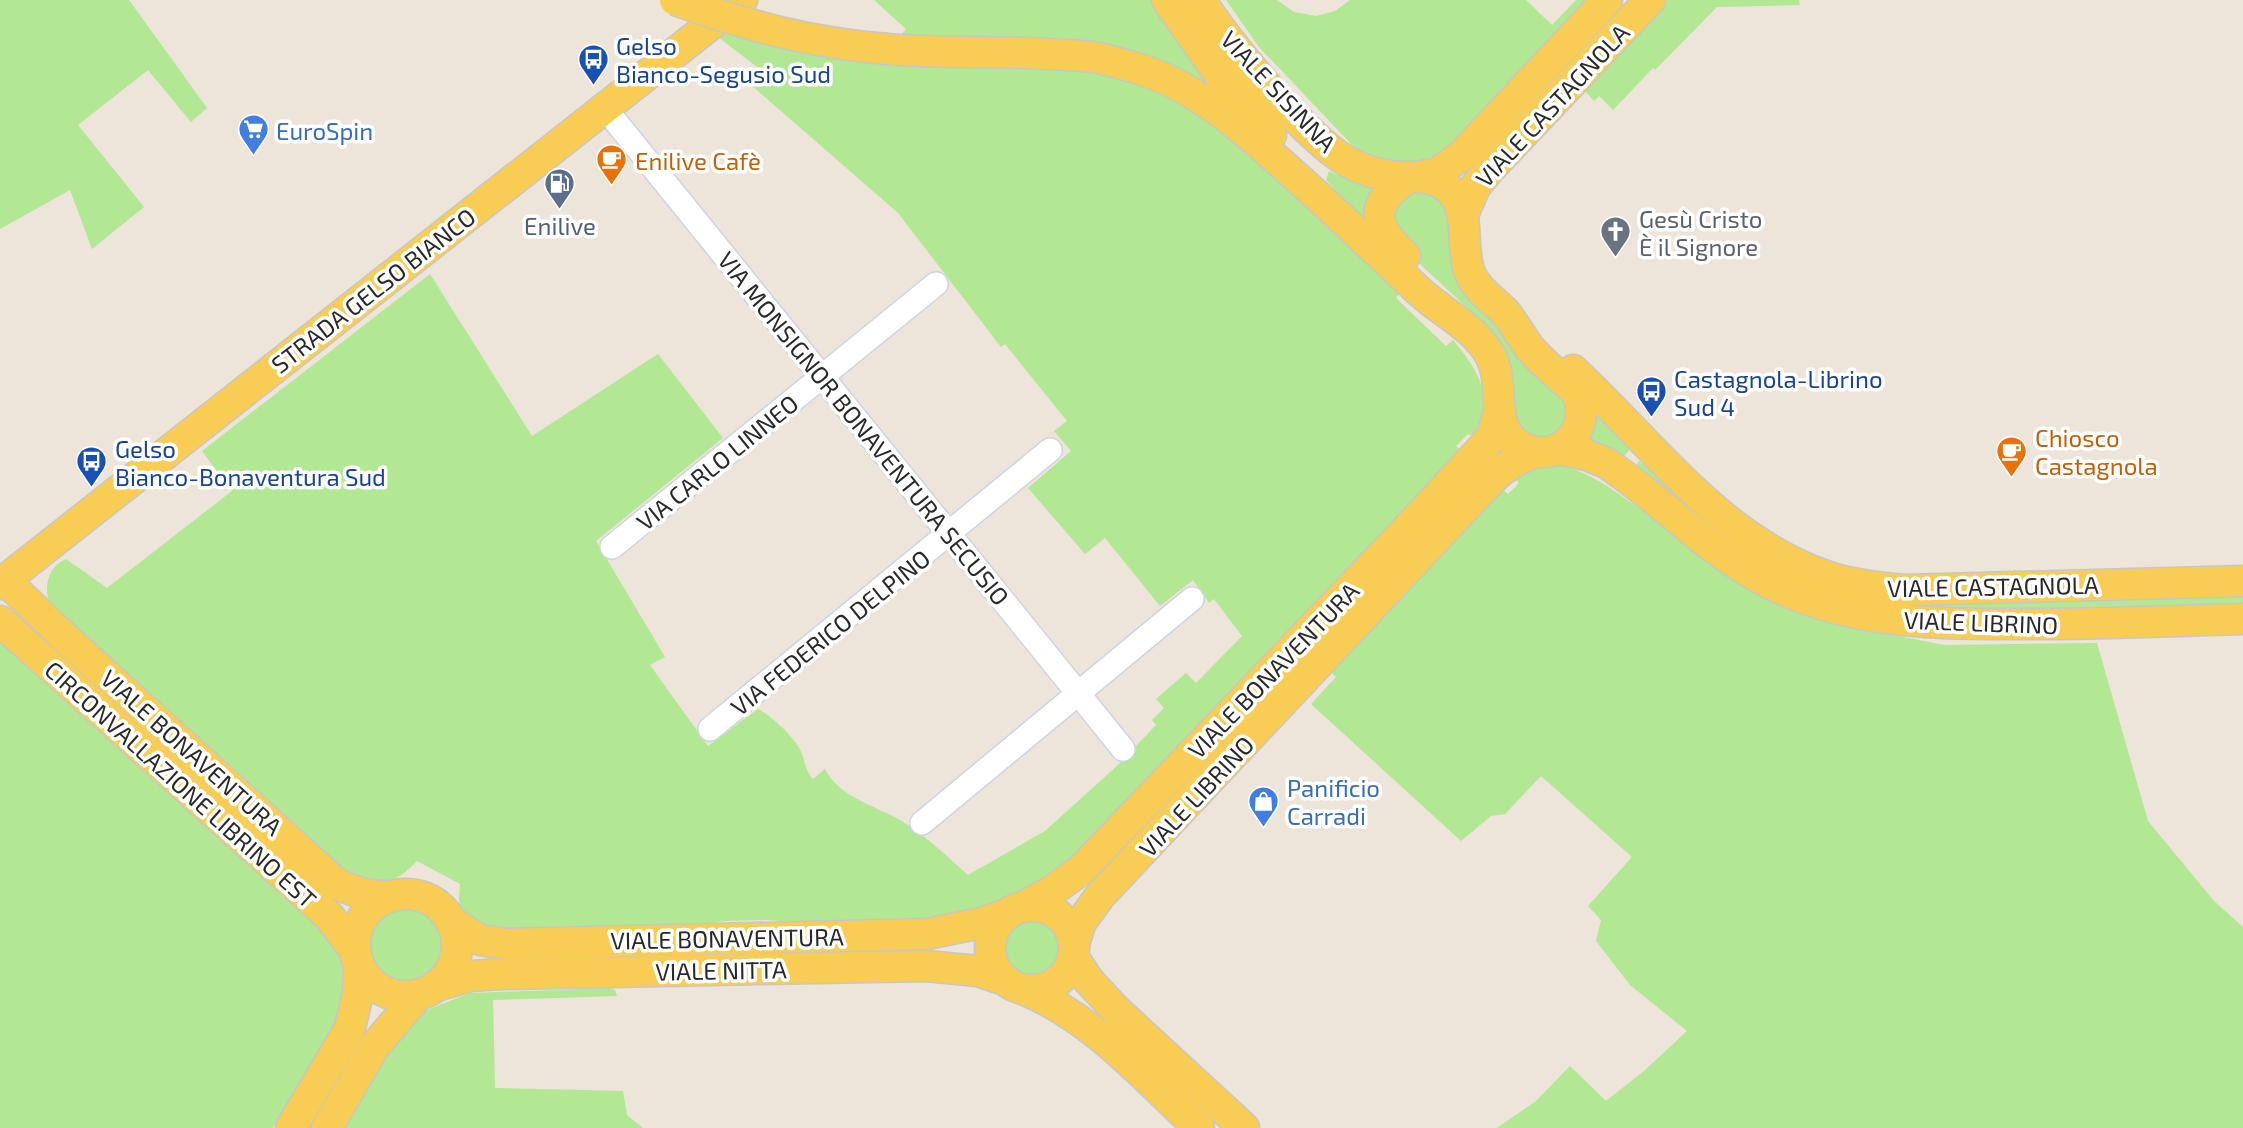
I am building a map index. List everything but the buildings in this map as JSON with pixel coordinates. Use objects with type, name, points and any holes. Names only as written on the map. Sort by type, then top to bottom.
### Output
[{"type":"main road","points":[[675,0],[744,24],[791,36],[853,46],[936,52],[1040,53],[1094,58],[1165,78],[1204,100],[1259,143],[1333,208],[1422,293],[1464,325]]},
{"type":"main road","name":"STRADA GELSO BIANCO","points":[[2,582],[742,0]]},
{"type":"main road","points":[[1167,0],[1219,74],[1333,208]]},
{"type":"main road","name":"VIALE SISINNA","points":[[1200,0],[1248,62],[1293,113],[1337,156],[1373,172],[1391,176],[1416,176]]},
{"type":"main road","points":[[1499,411],[1497,370],[1490,355],[1432,283],[1387,239],[1381,229],[1382,204],[1394,187],[1416,176],[1437,173],[1461,156],[1607,0]]},
{"type":"main road","name":"VIALE CASTAGNOLA","points":[[1463,215],[1475,187],[1488,171],[1650,0]]},
{"type":"main road","points":[[1416,176],[1443,184],[1453,192],[1463,215],[1463,241],[1470,275],[1481,291],[1506,313],[1531,349],[1576,391],[1579,398],[1582,417],[1578,429],[1566,444],[1504,466],[1481,470]]},
{"type":"main road","name":"VIALE CASTAGNOLA","points":[[1506,313],[1540,340],[1730,523],[1762,546],[1796,564],[1833,578],[1871,587],[1906,590],[2243,581]]},
{"type":"main road","name":"VIALE BONAVENTURA","points":[[450,921],[480,940],[506,944],[927,934],[981,923],[1015,910],[1052,891],[1081,870],[1310,652],[1481,470],[1499,411]]},
{"type":"main road","name":"VIALE LIBRINO","points":[[1499,411],[1509,437],[1524,448],[1587,455],[1606,463],[1705,543],[1737,565],[1766,582],[1824,607],[1887,619],[1950,624],[2091,624],[2243,619]]},
{"type":"main road","name":"VIALE BONAVENTURA","points":[[2,582],[337,884],[357,894],[373,897],[393,896]]},
{"type":"main road","name":"CIRCONVALLAZIONE LIBRINO EST","points":[[0,621],[329,916],[357,958]]},
{"type":"main road","points":[[39,656],[62,635]]},
{"type":"main road","name":"VIALE LIBRINO","points":[[1073,950],[1081,922],[1100,896],[1310,652]]},
{"type":"main road","points":[[291,1128],[350,1028],[355,1012],[356,939],[362,920],[375,905],[393,896],[406,895],[426,899],[437,905],[450,921],[456,939],[455,959],[446,977],[427,990],[374,1047],[327,1128]]},
{"type":"main road","points":[[1073,950],[1070,967],[1056,983],[1041,989],[1015,985],[994,968],[990,947],[996,926],[1015,910],[1039,906],[1055,912],[1069,928],[1073,950],[1089,981],[1116,1010],[1244,1128]]},
{"type":"main road","points":[[357,958],[370,981],[386,992],[406,996],[427,990]]},
{"type":"main road","name":"VIALE NITTA","points":[[427,990],[471,976],[502,974],[926,966],[978,971],[1047,999],[1095,1032],[1199,1128]]},
{"type":"street","name":"VIA MONSIGNOR BONAVENTURA SECUSIO","points":[[604,107],[1123,749]]},
{"type":"street","name":"VIA CARLO LINNEO","points":[[612,547],[936,284]]},
{"type":"street","name":"VIA FEDERICO DELPINO","points":[[710,729],[1050,450]]},
{"type":"street","points":[[922,823],[1192,599]]},
{"type":"green space","points":[[0,0],[129,0],[207,108],[191,122],[148,70],[78,125],[144,207],[92,249],[70,190],[0,229]]},
{"type":"green space","points":[[874,0],[1151,0],[1185,52],[1223,98],[1221,122],[1400,292],[1396,298],[1446,346],[1453,340],[1470,362],[1481,385],[1483,410],[1472,436],[1468,434],[1456,446],[1508,494],[1519,483],[1514,478],[1539,467],[1561,466],[1583,473],[1607,486],[1754,587],[1827,622],[1944,645],[2097,643],[2148,821],[2214,901],[2243,927],[2243,1128],[1497,1128],[1536,1101],[1570,1066],[1606,1101],[1644,1071],[1687,1031],[1630,985],[1596,941],[1601,920],[1588,906],[1632,857],[1541,776],[1505,814],[1491,816],[1461,841],[1311,704],[1336,677],[1314,656],[1125,850],[1123,847],[1305,648],[1287,631],[1066,865],[1020,893],[974,912],[930,921],[825,924],[766,920],[725,921],[675,929],[490,931],[461,911],[460,884],[417,861],[399,876],[381,882],[363,880],[342,868],[54,611],[47,589],[50,575],[59,563],[66,559],[107,588],[232,491],[202,451],[430,274],[532,436],[658,354],[723,438],[596,541],[665,657],[650,665],[708,746],[758,709],[790,735],[813,779],[825,769],[832,780],[850,795],[905,823],[968,875],[1045,831],[1118,765],[1156,725],[1152,720],[1164,708],[1156,699],[1186,673],[1196,683],[1242,636],[1214,599],[1209,603],[1193,580],[1160,606],[1105,538],[1085,554],[1028,488],[1071,451],[1054,431],[1067,421],[1005,344],[1001,347],[898,213],[750,84],[761,70],[718,37],[748,17],[883,57],[906,29]]},
{"type":"green space","points":[[1226,0],[1277,0],[1294,12],[1316,16],[1335,11],[1350,0],[1526,0],[1552,25],[1576,0],[1589,0],[1450,147],[1425,159],[1402,163],[1378,159],[1353,146],[1259,47]]},
{"type":"green space","points":[[1666,0],[1799,0],[1800,5],[1717,7],[1613,110],[1599,96],[1594,101],[1583,89]]},
{"type":"green space","points":[[1329,171],[1352,181],[1379,186],[1366,224],[1326,180]]},
{"type":"green space","points":[[1410,189],[1444,198],[1460,283],[1469,299],[1566,392],[1571,423],[1544,442],[1519,431],[1476,316],[1395,241],[1389,213]]},
{"type":"green space","points":[[1594,407],[1630,449],[1623,458],[1584,442]]},
{"type":"green space","points":[[1638,461],[1655,473],[1733,544],[1757,559],[1808,584],[1863,600],[1919,605],[2243,596],[2243,605],[1936,613],[1871,609],[1839,602],[1771,578],[1734,555],[1700,528],[1636,468]]},
{"type":"green space","points":[[0,641],[333,941],[342,961],[345,980],[337,1020],[273,1128],[0,1128]]},
{"type":"green space","points":[[398,907],[414,907],[428,913],[439,924],[445,938],[445,954],[439,968],[428,979],[414,985],[398,985],[384,979],[373,968],[367,954],[367,938],[373,924],[384,913]]},
{"type":"green space","points":[[1032,916],[1055,925],[1064,948],[1055,971],[1032,980],[1009,971],[1000,948],[1009,925]]},
{"type":"green space","points":[[609,988],[615,990],[617,996],[493,1000],[495,1088],[623,1091],[627,1115],[643,1128],[343,1128],[400,1032],[427,1010],[470,993]]},
{"type":"place","name":"Gelso Bianco-Segusio Sud","points":[[593,86]]},
{"type":"place","name":"EuroSpin","points":[[253,157]]},
{"type":"place","name":"Enilive Cafè","points":[[612,187]]},
{"type":"place","name":"Enilive","points":[[560,210]]},
{"type":"place","name":"Gesù Cristo È il Signore","points":[[1616,259]]},
{"type":"place","name":"Castagnola-Librino Sud 4","points":[[1651,419]]},
{"type":"place","name":"Chiosco Castagnola","points":[[2012,478]]},
{"type":"place","name":"Gelso Bianco-Bonaventura Sud","points":[[92,489]]},
{"type":"place","name":"Panificio Carradi","points":[[1264,828]]}]
